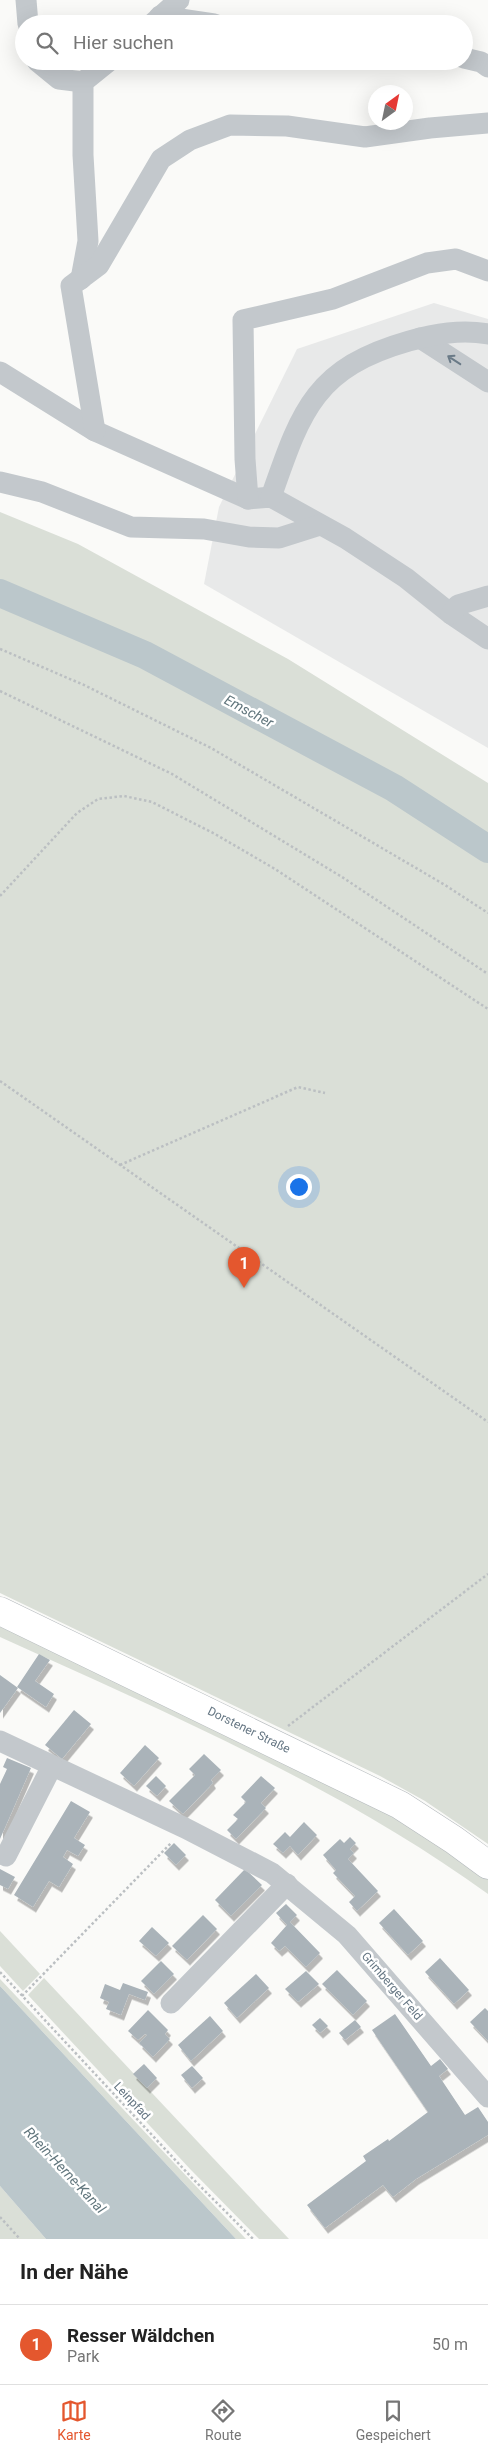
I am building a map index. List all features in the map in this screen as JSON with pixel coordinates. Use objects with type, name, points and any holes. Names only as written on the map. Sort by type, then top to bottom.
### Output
[{"type":"main road","name":"Dorstener Straße","points":[[0,1611],[270,1740],[400,1805],[454,1840],[488,1865]]},
{"type":"street","points":[[26,0],[27,15]]},
{"type":"street","points":[[162,15],[179,0]]},
{"type":"street","points":[[473,60],[481,62],[488,67]]},
{"type":"street","points":[[48,70],[59,79],[83,82],[98,70]]},
{"type":"street","points":[[81,278],[88,241],[83,155],[83,82]]},
{"type":"street","points":[[95,432],[71,286],[99,265],[161,159],[190,140],[230,125],[287,126],[365,137],[430,128],[488,123]]},
{"type":"street","points":[[248,499],[245,459],[244,320],[333,299],[427,263],[456,259],[488,271]]},
{"type":"street","points":[[271,497],[299,420],[316,394],[338,372],[388,347],[438,333],[476,332],[488,334]]},
{"type":"street","points":[[420,338],[488,382]]},
{"type":"street","points":[[0,372],[95,432],[248,499],[271,497],[320,525],[455,609],[488,625]]},
{"type":"street","points":[[0,482],[42,492],[131,527],[204,529],[249,537],[279,538],[320,525]]},
{"type":"street","points":[[455,609],[488,596]]},
{"type":"street","points":[[455,609],[488,639]]},
{"type":"street","name":"Grimberger Feld","points":[[0,1741],[185,1828],[257,1864],[286,1884],[347,1935],[375,1964],[488,2097]]},
{"type":"street","points":[[6,1856],[52,1766]]},
{"type":"street","points":[[171,2003],[286,1884]]},
{"type":"path","points":[[0,649],[84,685],[211,748],[445,885],[488,913]]},
{"type":"path","points":[[0,691],[172,774],[342,877],[488,974]]},
{"type":"path","points":[[0,896],[77,813],[98,798],[124,796],[152,802],[215,834],[275,869],[488,1009]]},
{"type":"path","points":[[0,1081],[488,1422]]},
{"type":"path","points":[[120,1165],[298,1087],[325,1093]]},
{"type":"path","points":[[270,1740],[488,1574]]},
{"type":"path","points":[[22,1996],[185,1828]]},
{"type":"path","name":"Leinpfad","points":[[0,1972],[193,2179],[253,2239]]},
{"type":"path","points":[[0,2217],[20,2239]]},
{"type":"shaded area","points":[[434,303],[488,319],[488,748],[204,584],[219,507],[297,349]]},
{"type":"shaded area","points":[[0,512],[78,544],[288,659],[488,783],[488,1844],[425,1801],[380,1776],[0,1593]]},
{"type":"shaded area","points":[[0,1623],[380,1805],[488,1878],[488,1894],[431,1855],[312,1785],[189,1723],[0,1637]]},
{"type":"shaded area","points":[[0,1931],[40,1974],[23,1991],[0,1966]]},
{"type":"shaded area","points":[[44,1978],[289,2239],[259,2239],[191,2170],[28,1995]]},
{"type":"shaded area","points":[[0,1979],[246,2239],[236,2239],[0,1986]]},
{"type":"shaded area","points":[[0,2186],[46,2239],[0,2239]]},
{"type":"water","name":"Rhein-Herne-Kanal","points":[[0,1986],[236,2239],[46,2239],[0,2186]]},
{"type":"building","points":[[39,1654],[50,1660],[35,1681],[54,1694],[46,1707],[17,1687]]},
{"type":"building","points":[[0,1675],[18,1688],[0,1713]]},
{"type":"building","points":[[74,1710],[91,1724],[62,1759],[45,1745]]},
{"type":"building","points":[[145,1745],[159,1758],[134,1786],[120,1773]]},
{"type":"building","points":[[204,1754],[221,1770],[211,1780],[213,1783],[183,1814],[169,1801],[195,1775],[189,1769]]},
{"type":"building","points":[[7,1758],[31,1768],[0,1839],[0,1784],[7,1769],[3,1767]]},
{"type":"building","points":[[156,1776],[166,1786],[157,1796],[146,1786]]},
{"type":"building","points":[[261,1776],[275,1788],[261,1803],[266,1808],[236,1839],[227,1830],[238,1819],[233,1815],[246,1802],[241,1797]]},
{"type":"building","points":[[71,1801],[90,1812],[74,1838],[85,1845],[78,1856],[67,1850],[63,1857],[73,1864],[59,1887],[49,1881],[33,1907],[14,1895]]},
{"type":"building","points":[[304,1822],[317,1835],[298,1855],[290,1846],[283,1853],[273,1844],[285,1832],[290,1837]]},
{"type":"building","points":[[350,1837],[356,1843],[350,1849],[354,1853],[348,1859],[378,1891],[357,1911],[349,1902],[355,1896],[333,1873],[336,1870],[323,1855],[340,1839],[344,1843]]},
{"type":"building","points":[[174,1843],[186,1855],[176,1865],[164,1853]]},
{"type":"building","points":[[0,1869],[15,1877],[8,1889],[0,1885]]},
{"type":"building","points":[[245,1869],[262,1885],[231,1916],[215,1900]]},
{"type":"building","points":[[286,1904],[297,1915],[290,1922],[320,1953],[306,1967],[285,1946],[279,1951],[271,1943],[287,1925],[276,1913]]},
{"type":"building","points":[[394,1909],[423,1941],[408,1955],[379,1923]]},
{"type":"building","points":[[203,1915],[217,1929],[187,1960],[172,1946]]},
{"type":"building","points":[[152,1927],[169,1943],[156,1956],[139,1941]]},
{"type":"building","points":[[440,1958],[469,1990],[454,2004],[425,1972]]},
{"type":"building","points":[[161,1961],[174,1974],[154,1994],[141,1981]]},
{"type":"building","points":[[337,1970],[367,2001],[353,2015],[322,1984]]},
{"type":"building","points":[[306,1971],[319,1984],[298,2002],[285,1989]]},
{"type":"building","points":[[256,1974],[269,1988],[237,2018],[224,2003]]},
{"type":"building","points":[[123,1983],[148,1992],[145,2000],[129,1994],[121,2015],[106,2009],[109,2002],[100,1998],[105,1984],[120,1990]]},
{"type":"building","points":[[485,2008],[488,2011],[488,2041],[470,2022]]},
{"type":"building","points":[[148,2010],[168,2030],[165,2034],[170,2039],[153,2057],[139,2043],[147,2035],[145,2034],[138,2040],[128,2031]]},
{"type":"building","points":[[395,2014],[431,2066],[440,2059],[448,2069],[439,2076],[465,2115],[478,2107],[488,2122],[488,2135],[416,2179],[393,2197],[383,2185],[325,2228],[307,2205],[366,2161],[363,2156],[388,2139],[389,2141],[428,2112],[372,2030]]},
{"type":"building","points":[[210,2016],[223,2031],[191,2061],[178,2045]]},
{"type":"building","points":[[320,2018],[328,2026],[320,2033],[312,2025]]},
{"type":"building","points":[[355,2020],[361,2027],[345,2040],[339,2033]]},
{"type":"building","points":[[144,2064],[157,2078],[147,2088],[133,2074]]},
{"type":"building","points":[[192,2066],[203,2078],[192,2088],[181,2075]]},
{"type":"waterway","name":"Emscher","points":[[0,593],[145,655],[394,788],[488,849]]},
{"type":"place","name":"Resser Wäldchen","points":[[244,1288]]}]
